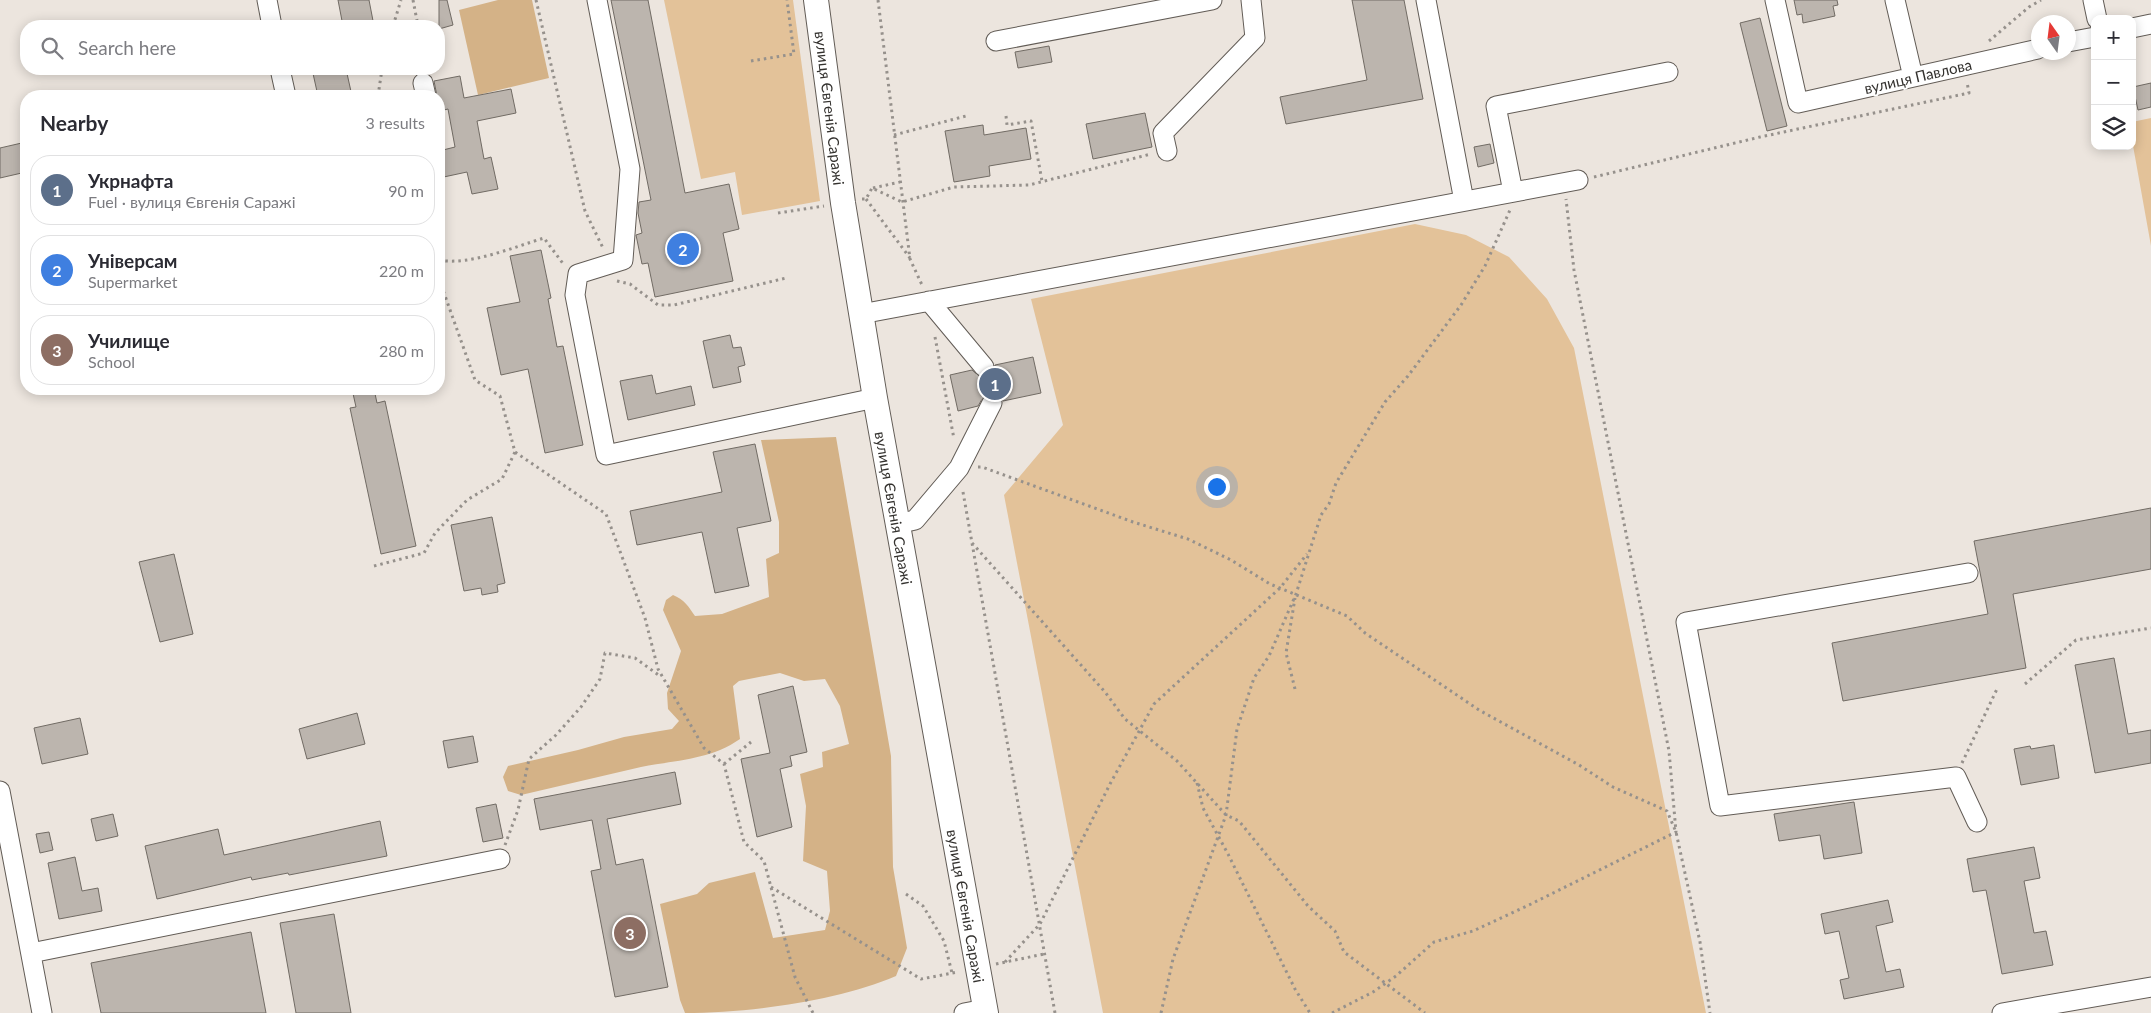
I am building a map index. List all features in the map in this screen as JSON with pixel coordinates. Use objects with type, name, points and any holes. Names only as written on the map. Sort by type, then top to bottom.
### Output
[{"type":"main road","name":"вулиця Євгенія Саражі","points":[[816,0],[843,203],[875,398],[978,969],[978,1011]]},
{"type":"street","points":[[267,0],[271,20]]},
{"type":"street","points":[[597,0],[630,169],[624,260],[578,274],[575,295],[606,455],[875,398]]},
{"type":"street","points":[[996,40],[1212,0]]},
{"type":"street","points":[[1167,151],[1163,133],[1255,38],[1251,0]]},
{"type":"street","points":[[1426,0],[1464,201]]},
{"type":"street","name":"вулиця Павлова","points":[[1775,0],[1798,103],[2031,51]]},
{"type":"street","points":[[1895,0],[1913,77]]},
{"type":"street","points":[[2093,0],[2096,15]]},
{"type":"street","points":[[2136,27],[2151,24]]},
{"type":"street","points":[[2076,40],[2091,37]]},
{"type":"street","points":[[1515,192],[1496,106],[1668,72]]},
{"type":"street","points":[[281,75],[285,90]]},
{"type":"street","points":[[861,314],[1571,182]]},
{"type":"street","points":[[929,301],[984,367]]},
{"type":"street","points":[[897,524],[915,520],[960,468],[992,403]]},
{"type":"street","points":[[1968,573],[1686,622],[1720,806],[1956,777],[1977,822]]},
{"type":"street","points":[[0,791],[42,1013]]},
{"type":"street","points":[[31,954],[500,859]]},
{"type":"street","points":[[2002,1013],[2151,987]]},
{"type":"path","points":[[395,20],[401,0]]},
{"type":"path","points":[[413,0],[417,20]]},
{"type":"path","points":[[536,0],[585,211],[603,248],[630,284]]},
{"type":"path","points":[[751,61],[794,54],[787,0]]},
{"type":"path","points":[[878,0],[910,259]]},
{"type":"path","points":[[1710,1013],[1700,942],[1676,832],[1669,751],[1574,270],[1571,182],[1760,137],[1969,93],[1964,66],[1996,35],[2040,0]]},
{"type":"path","points":[[379,90],[381,75]]},
{"type":"path","points":[[894,135],[966,116]]},
{"type":"path","points":[[1006,116],[1007,125],[1031,121],[1042,181]]},
{"type":"path","points":[[902,202],[954,187],[1029,185],[1167,151]]},
{"type":"path","points":[[872,188],[900,182]]},
{"type":"path","points":[[1161,1013],[1173,959],[1226,814],[1237,729],[1254,678],[1269,656],[1296,594],[1321,515],[1328,504],[1336,483],[1385,402],[1408,376],[1461,305],[1485,266],[1515,192]]},
{"type":"path","points":[[866,199],[910,259],[929,301],[1055,1013]]},
{"type":"path","points":[[374,566],[424,553],[435,533],[467,500],[502,479],[515,452],[500,396],[475,380],[445,296]]},
{"type":"path","points":[[515,452],[606,514],[645,618],[658,670],[704,748],[724,764],[744,842],[764,862],[795,977],[813,1013]]},
{"type":"path","points":[[960,468],[982,467],[1134,522],[1188,539],[1231,560],[1270,584],[1347,616],[1364,633],[1479,710],[1579,765],[1612,787],[1667,811],[1676,832]]},
{"type":"path","points":[[971,543],[1105,692],[1125,719],[1177,760],[1226,814],[1239,821],[1308,906],[1335,931],[1344,952],[1424,1013]]},
{"type":"path","points":[[1005,962],[1040,924],[1154,704],[1280,588],[1309,551]]},
{"type":"path","points":[[1294,688],[1286,653],[1296,594]]},
{"type":"path","points":[[2025,684],[2076,640],[2151,628]]},
{"type":"path","points":[[500,859],[518,810],[529,759],[556,735],[581,707],[600,679],[605,654],[634,658],[663,677]]},
{"type":"path","points":[[1956,777],[1997,690]]},
{"type":"path","points":[[724,764],[751,742]]},
{"type":"path","points":[[1196,782],[1203,808],[1295,989],[1310,1013]]},
{"type":"path","points":[[1332,1013],[1374,992],[1384,982],[1396,976],[1434,942],[1482,927],[1676,832]]},
{"type":"path","points":[[771,887],[921,979],[978,969],[1044,954]]},
{"type":"path","points":[[906,894],[923,906],[940,934],[952,973]]},
{"type":"shaded area","points":[[498,0],[532,0],[549,78],[478,95],[459,10]]},
{"type":"shaded area","points":[[664,0],[793,0],[820,201],[742,215],[735,172],[701,179]]},
{"type":"shaded area","points":[[2151,118],[2151,246],[2134,150],[2136,150],[2136,121]]},
{"type":"shaded area","points":[[1415,224],[1466,235],[1509,257],[1547,299],[1574,348],[1706,1013],[1103,1013],[1004,495],[1063,425],[1031,299]]},
{"type":"shaded area","points":[[836,437],[891,756],[893,867],[907,948],[896,976],[873,985],[793,1004],[737,1011],[685,1013],[680,1000],[660,904],[697,894],[709,883],[755,872],[773,938],[825,930],[830,911],[827,871],[803,861],[806,806],[800,774],[823,767],[822,752],[849,744],[840,706],[825,679],[804,681],[780,673],[739,681],[733,686],[740,739],[729,746],[705,755],[641,767],[521,795],[508,791],[503,777],[508,766],[624,737],[672,729],[679,721],[668,709],[667,693],[681,651],[663,610],[666,600],[673,595],[681,599],[695,616],[722,614],[769,597],[766,559],[779,553],[779,522],[761,440]]},
{"type":"building","points":[[338,0],[369,0],[373,20],[342,20]]},
{"type":"building","points":[[439,0],[447,0],[453,25],[445,27],[445,20],[439,20]]},
{"type":"building","points":[[611,0],[648,0],[685,193],[729,184],[739,229],[723,233],[733,281],[655,297],[648,263],[642,264],[636,235],[642,233],[638,213],[639,202],[651,200]]},
{"type":"building","points":[[1352,0],[1404,0],[1423,99],[1286,124],[1280,97],[1367,80]]},
{"type":"building","points":[[1794,0],[1837,0],[1838,5],[1833,6],[1835,16],[1803,23],[1802,14],[1797,15]]},
{"type":"building","points":[[1760,18],[1787,126],[1767,131],[1740,23]]},
{"type":"building","points":[[1049,46],[1052,62],[1018,68],[1015,52]]},
{"type":"building","points":[[313,75],[347,75],[351,90],[317,90]]},
{"type":"building","points":[[460,76],[464,98],[511,89],[516,113],[477,121],[484,159],[491,157],[498,189],[472,194],[467,172],[445,177],[445,150],[455,147],[448,109],[445,110],[445,90],[436,90],[434,81]]},
{"type":"building","points":[[2151,83],[2151,107],[2138,110],[2136,86]]},
{"type":"building","points":[[1145,113],[1152,147],[1093,159],[1086,124]]},
{"type":"building","points":[[983,125],[984,135],[1026,128],[1031,159],[989,166],[990,176],[954,182],[945,131]]},
{"type":"building","points":[[20,143],[20,173],[0,178],[0,148]]},
{"type":"building","points":[[1490,144],[1494,163],[1478,167],[1474,147]]},
{"type":"building","points":[[541,250],[551,298],[548,299],[557,347],[563,346],[583,445],[545,453],[528,369],[501,375],[487,308],[520,302],[510,256]]},
{"type":"building","points":[[730,335],[733,348],[741,347],[745,365],[738,367],[741,382],[713,388],[703,341]]},
{"type":"building","points":[[1033,357],[1041,393],[1003,401],[998,393],[991,392],[985,394],[978,406],[958,411],[950,375],[972,370],[980,377],[986,378],[994,371],[995,365]]},
{"type":"building","points":[[652,375],[656,394],[691,386],[695,405],[628,420],[620,381]]},
{"type":"building","points":[[353,395],[375,395],[377,403],[385,401],[416,546],[381,554],[350,408],[356,407]]},
{"type":"building","points":[[755,444],[771,521],[737,528],[749,586],[715,593],[702,532],[637,545],[630,511],[722,492],[713,452]]},
{"type":"building","points":[[2151,508],[2151,569],[2013,594],[2026,668],[1843,701],[1832,643],[1988,614],[1974,541]]},
{"type":"building","points":[[492,517],[505,583],[497,585],[498,592],[482,595],[481,588],[464,591],[451,525]]},
{"type":"building","points":[[174,554],[193,634],[160,642],[139,562]]},
{"type":"building","points":[[2114,658],[2128,734],[2151,730],[2151,763],[2095,773],[2075,665]]},
{"type":"building","points":[[793,686],[807,752],[790,756],[792,766],[780,769],[792,827],[757,837],[741,759],[770,753],[758,695]]},
{"type":"building","points":[[357,713],[365,744],[307,759],[299,729]]},
{"type":"building","points":[[80,718],[88,754],[42,764],[34,728]]},
{"type":"building","points":[[473,736],[478,762],[448,768],[443,741]]},
{"type":"building","points":[[2054,745],[2059,778],[2021,785],[2014,749],[2030,746],[2031,749]]},
{"type":"building","points":[[675,772],[681,804],[607,819],[616,865],[643,859],[668,987],[615,997],[591,871],[601,869],[592,820],[540,830],[534,799]]},
{"type":"building","points":[[1854,802],[1862,853],[1824,859],[1820,835],[1779,841],[1774,814]]},
{"type":"building","points":[[496,804],[503,838],[483,842],[476,808]]},
{"type":"building","points":[[113,814],[118,836],[96,841],[91,819]]},
{"type":"building","points":[[380,821],[387,856],[289,875],[288,873],[252,880],[251,877],[157,899],[145,846],[218,829],[224,855]]},
{"type":"building","points":[[49,832],[53,850],[40,853],[36,834]]},
{"type":"building","points":[[2034,847],[2040,878],[2024,881],[2034,933],[2046,931],[2053,965],[2002,974],[1986,890],[1973,892],[1967,859]]},
{"type":"building","points":[[75,857],[82,891],[98,888],[102,911],[59,919],[48,863]]},
{"type":"building","points":[[1888,900],[1893,922],[1876,926],[1886,972],[1900,969],[1904,987],[1844,999],[1840,980],[1849,978],[1839,931],[1825,934],[1821,914]]},
{"type":"building","points":[[334,914],[351,1013],[296,1013],[280,923]]},
{"type":"building","points":[[251,932],[266,1013],[101,1013],[91,963]]},
{"type":"tunnel","points":[[984,367],[992,403]]},
{"type":"place","name":"Універсам","points":[[683,249]]},
{"type":"place","name":"Укрнафта","points":[[995,384]]},
{"type":"place","name":"Училище","points":[[630,933]]}]
